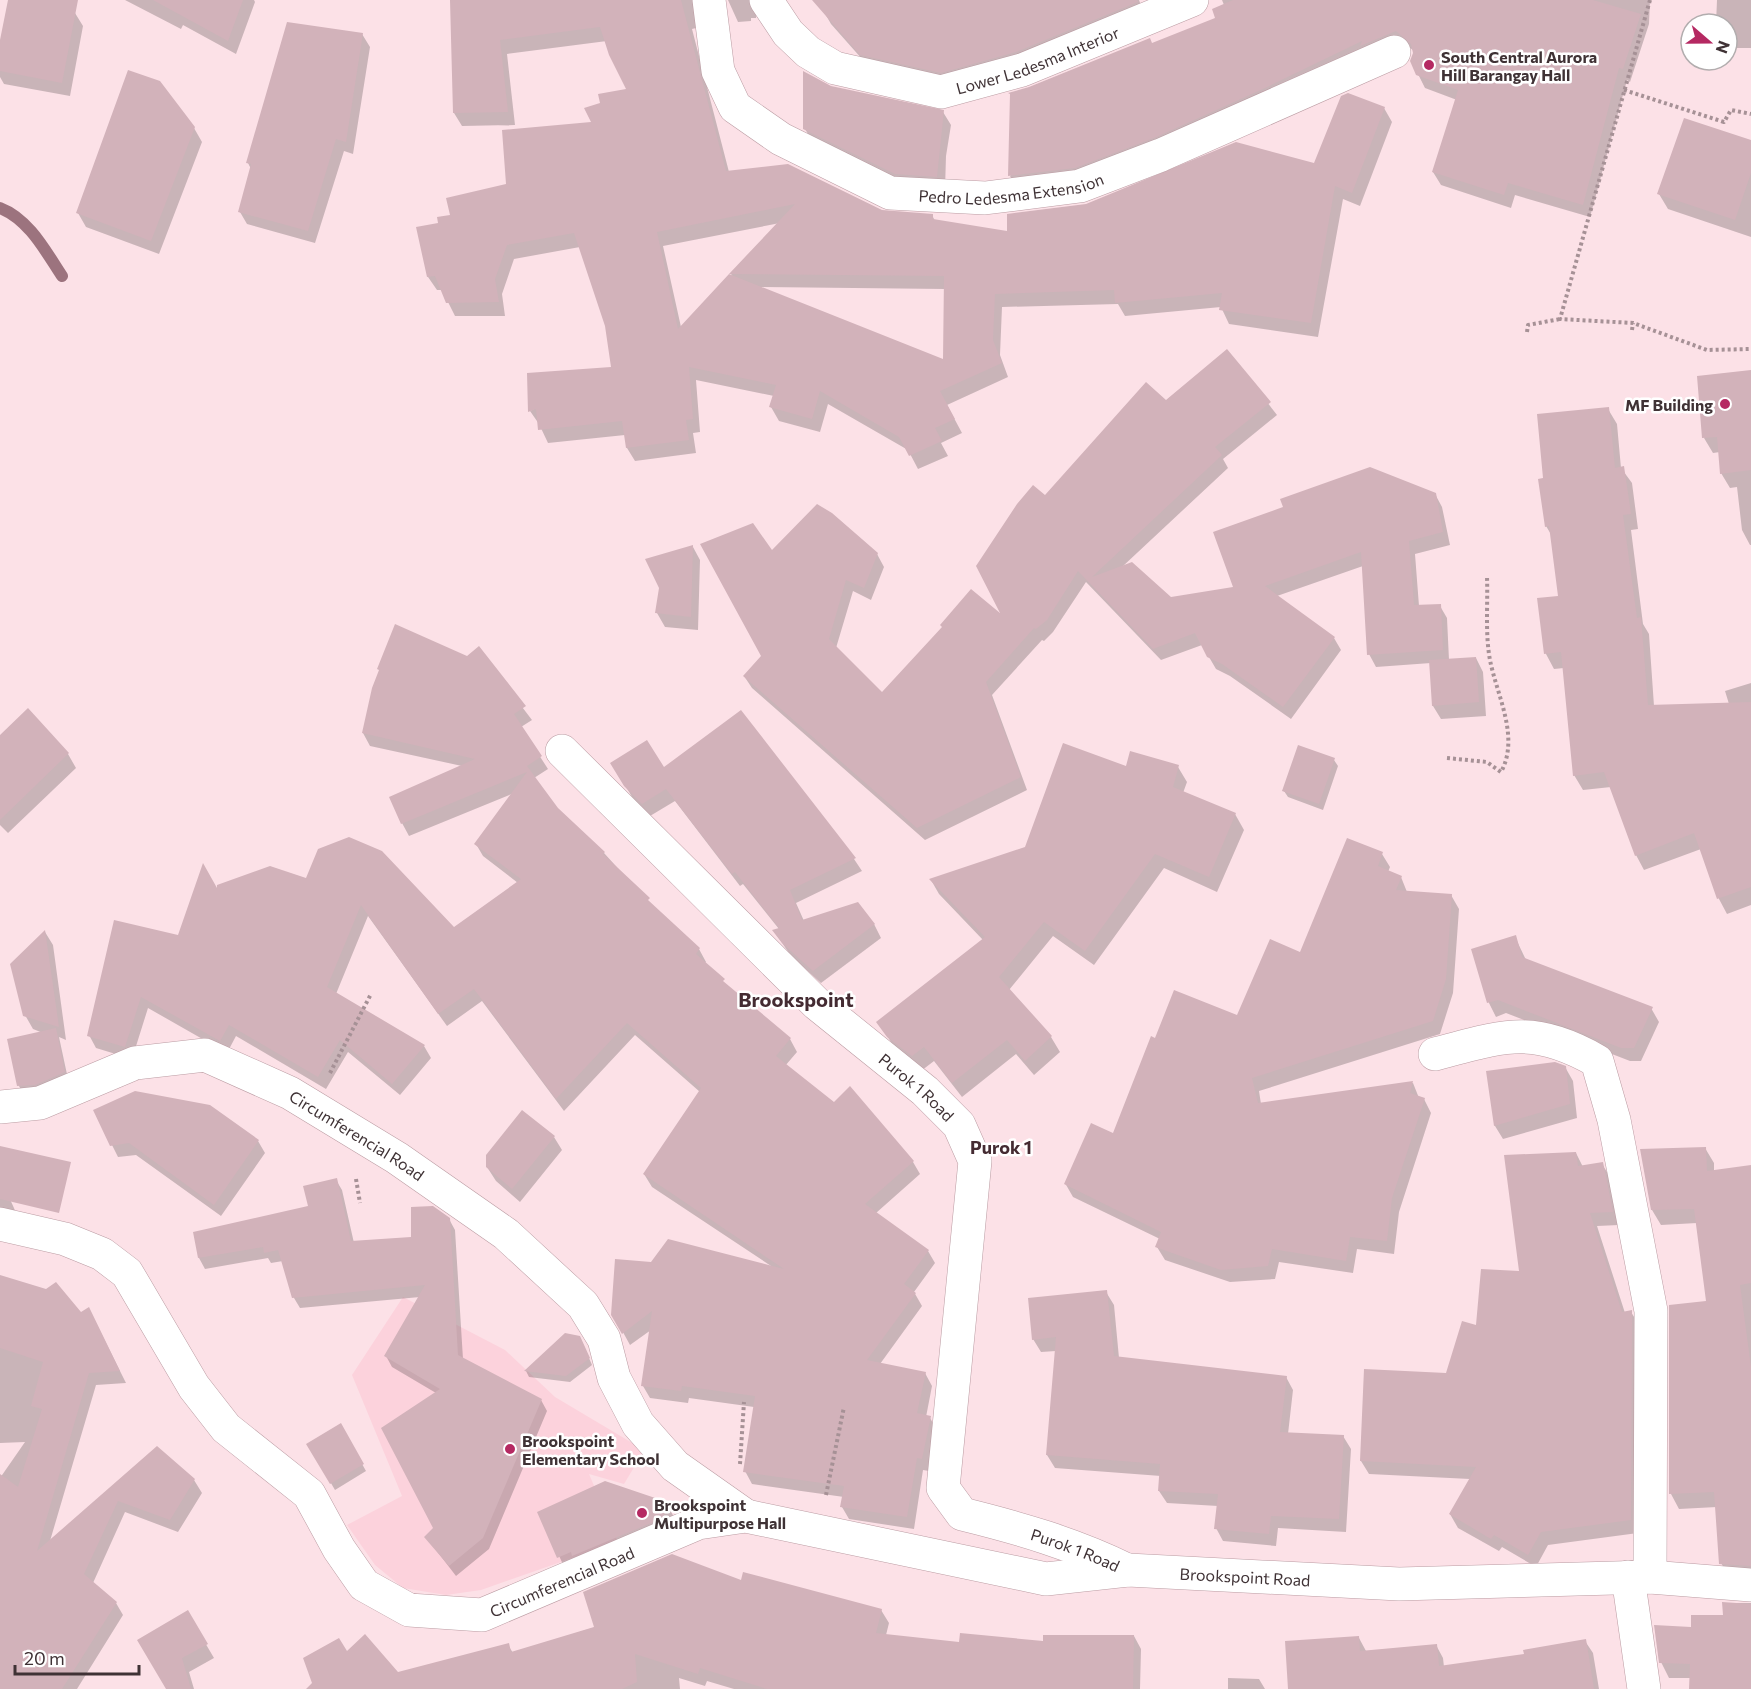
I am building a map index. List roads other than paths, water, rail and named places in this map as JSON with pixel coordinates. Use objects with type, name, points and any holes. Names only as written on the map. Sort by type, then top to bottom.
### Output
[{"type":"street","name":"Pedro Ledesma Extension","points":[[709,0],[718,70],[735,107],[781,139],[890,193],[985,198],[1080,186],[1161,155],[1394,52]]},
{"type":"street","name":"Lower Ledesma Interior","points":[[766,0],[788,33],[808,52],[835,68],[941,92],[1022,70],[1192,0]]},
{"type":"street","name":"Purok 1 Road","points":[[562,751],[817,1004],[925,1091],[959,1125],[975,1161],[943,1488],[962,1514],[1012,1526],[1083,1550],[1128,1570]]},
{"type":"street","points":[[1436,1054],[1513,1036],[1534,1036],[1568,1044],[1597,1061],[1614,1120],[1651,1311],[1639,1577],[1644,1689]]},
{"type":"street","name":"Circumferencial Road","points":[[0,1107],[40,1103],[135,1063],[205,1055],[290,1092],[397,1158],[506,1234],[583,1305],[604,1339],[614,1378],[638,1424],[675,1466],[741,1513]]},
{"type":"street","name":"Circumferencial Road","points":[[0,1224],[65,1239],[102,1254],[127,1273],[194,1387],[226,1428],[309,1494],[339,1548],[364,1585],[409,1610],[482,1616],[698,1523],[741,1513]]},
{"type":"street","name":"Brookspoint Road","points":[[741,1513],[1046,1579],[1128,1570],[1399,1584],[1639,1577],[1751,1584]]},
{"type":"waterway","points":[[0,208],[20,220],[28,228],[62,276]]},
{"type":"place","name":"South Central Aurora Hill Barangay Hall","points":[[1429,65]]},
{"type":"place","name":"MF Building","points":[[1725,404]]},
{"type":"place","name":"Brookspoint Elementary School","points":[[510,1449]]},
{"type":"place","name":"Brookspoint Multipurpose Hall","points":[[642,1513]]},
{"type":"district","name":"Brookspoint","points":[[796,999]]},
{"type":"district","name":"Purok 1","points":[[1001,1147]]}]
